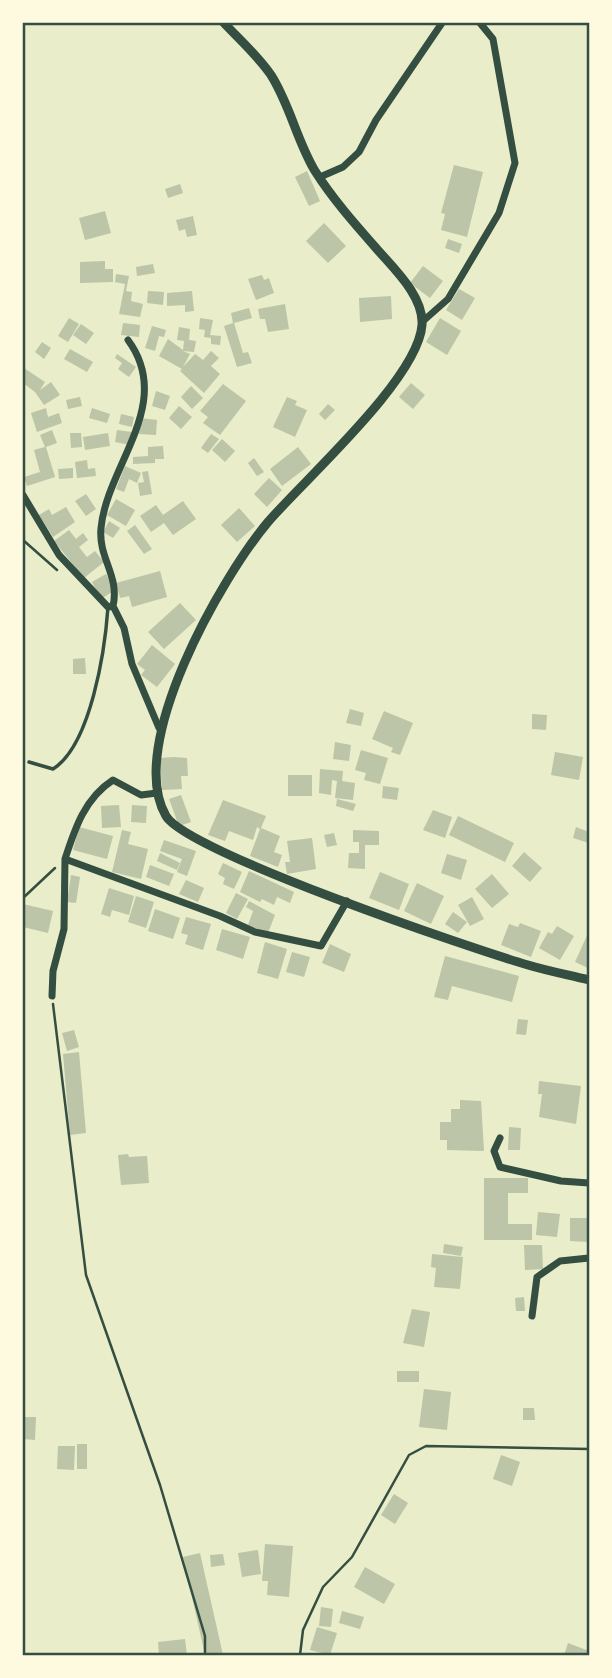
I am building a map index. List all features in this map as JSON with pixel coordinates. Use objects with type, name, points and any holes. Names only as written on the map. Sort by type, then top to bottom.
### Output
[{"type":"street","points":[[224,23],[270,74],[320,177],[346,215],[415,296],[422,322],[416,347],[395,380],[313,477],[267,523],[209,614],[159,728],[155,757],[157,793],[165,815],[174,827],[188,836],[279,877],[456,942],[531,966],[589,980]]},
{"type":"street","points":[[320,177],[343,167],[359,152],[398,86],[442,23]]},
{"type":"street","points":[[422,322],[448,299],[499,213],[515,163],[493,38],[480,23]]},
{"type":"street","points":[[110,607],[117,590],[103,552],[101,527],[119,472],[132,445],[143,404],[140,356],[128,340]]},
{"type":"street","points":[[23,495],[59,555],[110,607],[124,628],[132,664],[159,728]]},
{"type":"street","points":[[52,996],[53,971],[64,929],[65,859],[76,825],[97,790],[113,780],[141,795],[157,793]]},
{"type":"street","points":[[65,859],[220,916],[255,932],[321,946],[346,901]]},
{"type":"street","points":[[499,1138],[494,1151],[500,1167],[561,1181],[589,1183]]},
{"type":"street","points":[[532,1316],[537,1277],[560,1261],[589,1258]]},
{"type":"lane","points":[[29,762],[53,769],[63,763],[78,735],[91,705],[105,646],[110,607]]},
{"type":"path","points":[[23,898],[65,859]]},
{"type":"path","points":[[52,996],[86,1275],[160,1485],[205,1636],[205,1655]]},
{"type":"path","points":[[300,1655],[303,1630],[323,1587],[352,1557],[409,1455],[426,1446],[589,1449]]},
{"type":"building","points":[[454,165],[483,172],[467,237],[441,230],[445,214],[441,213]]},
{"type":"building","points":[[307,171],[320,201],[309,206],[295,177]]},
{"type":"building","points":[[180,184],[183,193],[168,198],[165,189]]},
{"type":"building","points":[[105,211],[111,233],[85,240],[79,218]]},
{"type":"building","points":[[193,216],[197,235],[187,237],[185,229],[179,231],[176,220]]},
{"type":"building","points":[[324,223],[346,246],[328,263],[306,241]]},
{"type":"building","points":[[448,239],[462,244],[459,253],[445,248]]},
{"type":"building","points":[[105,261],[105,269],[113,269],[113,282],[80,283],[80,262]]},
{"type":"building","points":[[153,264],[155,273],[137,276],[136,267]]},
{"type":"building","points":[[423,266],[443,281],[430,298],[410,283]]},
{"type":"building","points":[[116,274],[129,276],[126,291],[132,292],[131,301],[143,304],[140,317],[119,314],[125,284],[115,282]]},
{"type":"building","points":[[262,275],[264,280],[269,278],[274,293],[256,300],[248,279]]},
{"type":"building","points":[[459,289],[475,298],[462,320],[446,310]]},
{"type":"building","points":[[148,291],[164,292],[163,305],[147,303]]},
{"type":"building","points":[[192,291],[194,311],[185,312],[185,305],[167,306],[167,293]]},
{"type":"building","points":[[391,296],[392,319],[360,322],[359,298]]},
{"type":"building","points":[[285,304],[289,329],[268,332],[265,319],[260,319],[258,309]]},
{"type":"building","points":[[249,308],[252,318],[234,323],[243,353],[248,352],[252,363],[237,367],[224,326],[233,323],[231,313]]},
{"type":"building","points":[[69,318],[79,324],[68,342],[58,336]]},
{"type":"building","points":[[200,318],[213,320],[210,335],[221,336],[220,345],[211,344],[211,338],[204,337],[205,330],[199,329]]},
{"type":"building","points":[[440,318],[461,331],[447,355],[426,342]]},
{"type":"building","points":[[123,323],[140,325],[139,337],[121,335]]},
{"type":"building","points":[[81,324],[94,333],[86,344],[73,335]]},
{"type":"building","points":[[152,326],[166,330],[164,337],[159,336],[155,351],[145,348]]},
{"type":"building","points":[[179,327],[190,329],[189,340],[196,341],[194,352],[183,351],[190,354],[183,367],[195,354],[203,360],[211,351],[219,358],[211,366],[220,374],[204,393],[180,371],[182,369],[159,356],[168,339],[183,350],[184,341],[177,340]]},
{"type":"building","points":[[42,342],[51,348],[44,359],[35,352]]},
{"type":"building","points":[[70,349],[93,362],[87,372],[64,359]]},
{"type":"building","points":[[117,354],[136,367],[129,377],[118,369],[122,363],[115,358]]},
{"type":"building","points":[[24,368],[45,382],[40,390],[51,382],[60,395],[44,405],[35,392],[23,383]]},
{"type":"building","points":[[411,383],[425,395],[413,409],[399,397]]},
{"type":"building","points":[[223,384],[246,401],[220,435],[203,423],[208,417],[200,411]]},
{"type":"building","points":[[191,386],[203,398],[192,409],[181,397]]},
{"type":"building","points":[[156,391],[170,396],[165,410],[152,406]]},
{"type":"building","points":[[80,397],[82,406],[68,409],[66,400]]},
{"type":"building","points":[[287,397],[297,401],[295,405],[307,410],[295,437],[273,427]]},
{"type":"building","points":[[328,404],[335,410],[325,420],[319,414]]},
{"type":"building","points":[[179,406],[192,417],[181,429],[169,418]]},
{"type":"building","points":[[46,408],[48,417],[59,413],[62,423],[37,432],[31,413]]},
{"type":"building","points":[[92,408],[110,414],[107,423],[89,418]]},
{"type":"building","points":[[121,414],[134,417],[132,427],[119,424]]},
{"type":"building","points":[[140,418],[157,420],[156,435],[139,434]]},
{"type":"building","points":[[52,430],[57,443],[46,447],[55,477],[27,486],[24,477],[40,472],[34,450],[45,447],[40,435]]},
{"type":"building","points":[[117,430],[132,432],[130,445],[115,442]]},
{"type":"building","points":[[70,433],[81,433],[82,447],[71,448]]},
{"type":"building","points":[[108,433],[110,446],[85,450],[83,437]]},
{"type":"building","points":[[211,434],[219,439],[208,453],[201,448]]},
{"type":"building","points":[[222,439],[235,451],[225,462],[212,450]]},
{"type":"building","points":[[163,446],[164,459],[155,459],[155,463],[133,464],[133,457],[148,456],[148,447]]},
{"type":"building","points":[[298,447],[311,464],[282,486],[270,469]]},
{"type":"building","points":[[254,458],[264,472],[257,476],[248,463]]},
{"type":"building","points":[[87,460],[88,469],[95,468],[96,476],[77,478],[75,462]]},
{"type":"building","points":[[125,466],[141,473],[137,483],[129,479],[124,492],[116,489]]},
{"type":"building","points":[[73,468],[73,478],[59,479],[58,469]]},
{"type":"building","points":[[148,471],[152,494],[140,496],[138,483],[144,482],[142,472]]},
{"type":"building","points":[[269,478],[282,490],[267,507],[254,494]]},
{"type":"building","points":[[86,494],[96,509],[86,516],[75,501]]},
{"type":"building","points":[[116,499],[135,510],[126,526],[107,515]]},
{"type":"building","points":[[183,501],[196,519],[173,535],[164,523],[151,532],[140,516],[156,505],[163,515]]},
{"type":"building","points":[[66,507],[75,522],[53,537],[39,515],[49,509],[52,515]]},
{"type":"building","points":[[239,508],[255,526],[237,542],[221,525]]},
{"type":"building","points":[[109,521],[120,528],[113,538],[103,532]]},
{"type":"building","points":[[135,525],[152,549],[144,554],[127,531]]},
{"type":"building","points":[[69,530],[76,539],[83,533],[88,540],[79,547],[87,557],[95,551],[104,562],[84,578],[54,541]]},
{"type":"building","points":[[160,571],[167,597],[132,607],[129,596],[120,598],[116,583]]},
{"type":"building","points":[[106,574],[115,590],[101,599],[92,582]]},
{"type":"building","points":[[180,603],[196,620],[164,649],[148,632]]},
{"type":"building","points":[[152,645],[175,664],[157,687],[141,675],[145,670],[137,664]]},
{"type":"building","points":[[85,658],[86,674],[73,674],[73,659]]},
{"type":"building","points":[[350,709],[364,713],[361,726],[346,723]]},
{"type":"building","points":[[384,711],[413,723],[400,755],[391,752],[393,748],[372,739]]},
{"type":"building","points":[[532,714],[547,715],[546,730],[532,729]]},
{"type":"building","points":[[335,742],[351,745],[349,761],[333,759]]},
{"type":"building","points":[[361,750],[388,758],[380,784],[364,780],[366,773],[355,770]]},
{"type":"building","points":[[555,752],[583,757],[579,780],[551,775]]},
{"type":"building","points":[[160,758],[187,758],[188,776],[181,776],[182,789],[162,790]]},
{"type":"building","points":[[320,769],[343,771],[342,781],[355,783],[353,800],[335,798],[337,781],[332,780],[331,795],[319,793]]},
{"type":"building","points":[[288,775],[312,775],[312,796],[288,796]]},
{"type":"building","points":[[383,786],[399,788],[397,800],[382,798]]},
{"type":"building","points":[[181,795],[191,822],[179,826],[169,799]]},
{"type":"building","points":[[337,799],[356,804],[353,811],[336,806]]},
{"type":"building","points":[[223,800],[266,816],[261,828],[280,836],[274,852],[282,855],[278,867],[250,856],[260,829],[257,827],[253,840],[229,831],[225,841],[208,835]]},
{"type":"building","points":[[119,805],[121,827],[102,828],[101,806]]},
{"type":"building","points":[[132,805],[147,806],[146,823],[131,822]]},
{"type":"building","points":[[433,810],[452,817],[445,838],[423,830]]},
{"type":"building","points":[[458,816],[514,843],[505,862],[449,835]]},
{"type":"building","points":[[79,827],[113,836],[107,859],[73,850]]},
{"type":"building","points":[[576,827],[589,832],[589,843],[573,838]]},
{"type":"building","points":[[122,830],[131,832],[128,844],[148,849],[141,879],[112,872]]},
{"type":"building","points":[[353,830],[379,831],[379,845],[365,845],[365,869],[348,868],[349,853],[359,853],[359,842],[353,842]]},
{"type":"building","points":[[334,833],[337,845],[327,847],[324,835]]},
{"type":"building","points":[[312,838],[316,869],[287,874],[285,862],[290,862],[287,841]]},
{"type":"building","points":[[164,840],[196,851],[187,876],[177,872],[182,859],[160,851]]},
{"type":"building","points":[[524,852],[542,868],[530,882],[512,866]]},
{"type":"building","points":[[160,853],[180,863],[177,870],[157,861]]},
{"type":"building","points":[[447,854],[467,860],[461,880],[441,873]]},
{"type":"building","points":[[223,863],[242,872],[234,889],[223,884],[225,878],[218,874]]},
{"type":"building","points":[[150,865],[174,874],[169,886],[146,877]]},
{"type":"building","points":[[249,871],[294,892],[290,903],[277,897],[274,905],[262,899],[260,902],[240,892]]},
{"type":"building","points":[[380,872],[409,884],[399,910],[369,898]]},
{"type":"building","points":[[492,874],[509,894],[492,908],[475,889]]},
{"type":"building","points":[[71,875],[80,877],[76,903],[67,902]]},
{"type":"building","points":[[186,880],[204,888],[198,902],[179,894]]},
{"type":"building","points":[[417,883],[444,896],[431,924],[404,911]]},
{"type":"building","points":[[109,888],[134,896],[129,915],[112,910],[110,917],[101,914]]},
{"type":"building","points":[[236,893],[248,899],[237,919],[226,913]]},
{"type":"building","points":[[136,896],[154,902],[146,928],[128,922]]},
{"type":"building","points":[[472,897],[484,919],[470,926],[458,905]]},
{"type":"building","points":[[249,901],[275,915],[268,933],[248,925],[253,911],[246,907]]},
{"type":"building","points":[[23,904],[53,911],[48,933],[23,927]]},
{"type":"building","points":[[155,909],[180,918],[173,939],[148,931]]},
{"type":"building","points":[[453,912],[467,922],[458,933],[445,924]]},
{"type":"building","points":[[186,917],[211,924],[203,950],[185,944],[188,935],[181,933]]},
{"type":"building","points":[[520,923],[541,931],[531,957],[501,945],[509,924],[518,927]]},
{"type":"building","points":[[557,926],[574,936],[560,960],[539,948],[548,932],[552,934]]},
{"type":"building","points":[[222,929],[250,937],[243,959],[216,950]]},
{"type":"building","points":[[589,931],[589,966],[588,968],[575,962]]},
{"type":"building","points":[[265,942],[287,949],[278,979],[257,973]]},
{"type":"building","points":[[330,944],[351,954],[344,972],[322,963]]},
{"type":"building","points":[[292,952],[310,957],[304,977],[286,972]]},
{"type":"building","points":[[445,956],[519,976],[512,1002],[452,986],[448,1000],[434,997]]},
{"type":"building","points":[[518,1019],[528,1020],[526,1035],[516,1034]]},
{"type":"building","points":[[74,1030],[79,1047],[67,1051],[62,1033]]},
{"type":"building","points":[[79,1052],[86,1133],[70,1135],[63,1054]]},
{"type":"building","points":[[539,1081],[581,1086],[576,1124],[539,1117],[542,1094],[538,1094]]},
{"type":"building","points":[[460,1100],[481,1101],[484,1151],[447,1150],[447,1140],[440,1140],[440,1122],[451,1122],[451,1109],[460,1109]]},
{"type":"building","points":[[509,1127],[521,1128],[520,1150],[508,1150]]},
{"type":"building","points":[[128,1154],[129,1157],[147,1156],[149,1183],[121,1185],[118,1155]]},
{"type":"building","points":[[484,1178],[528,1178],[528,1193],[508,1193],[508,1224],[532,1224],[532,1240],[484,1240]]},
{"type":"building","points":[[538,1212],[560,1214],[557,1237],[536,1235]]},
{"type":"building","points":[[570,1218],[589,1218],[589,1242],[570,1241]]},
{"type":"building","points":[[444,1244],[463,1247],[461,1256],[443,1253]]},
{"type":"building","points":[[524,1245],[542,1245],[543,1269],[525,1270]]},
{"type":"building","points":[[432,1254],[463,1257],[460,1289],[434,1287],[436,1268],[431,1267]]},
{"type":"building","points":[[524,1297],[525,1311],[516,1311],[515,1298]]},
{"type":"building","points":[[412,1309],[430,1312],[424,1347],[403,1343]]},
{"type":"building","points":[[397,1371],[419,1371],[419,1382],[397,1382]]},
{"type":"building","points":[[424,1389],[451,1392],[447,1430],[419,1427]]},
{"type":"building","points":[[523,1408],[534,1408],[535,1420],[523,1420]]},
{"type":"building","points":[[23,1417],[36,1417],[35,1440],[23,1439]]},
{"type":"building","points":[[77,1444],[87,1444],[87,1469],[77,1469]]},
{"type":"building","points":[[58,1446],[75,1446],[74,1470],[57,1469]]},
{"type":"building","points":[[501,1455],[520,1462],[512,1486],[493,1479]]},
{"type":"building","points":[[394,1494],[408,1503],[395,1524],[381,1515]]},
{"type":"building","points":[[265,1544],[293,1546],[289,1597],[267,1595],[268,1581],[262,1581]]},
{"type":"building","points":[[258,1550],[261,1574],[242,1577],[238,1553]]},
{"type":"building","points":[[200,1553],[223,1655],[205,1655],[183,1557]]},
{"type":"building","points":[[223,1554],[225,1565],[211,1567],[210,1555]]},
{"type":"building","points":[[365,1567],[395,1584],[384,1604],[354,1587]]},
{"type":"building","points":[[321,1607],[333,1609],[331,1627],[319,1626]]},
{"type":"building","points":[[342,1611],[364,1617],[360,1629],[339,1623]]},
{"type":"building","points":[[317,1627],[337,1633],[330,1655],[310,1650]]},
{"type":"building","points":[[185,1639],[187,1655],[159,1655],[158,1642]]},
{"type":"building","points":[[568,1643],[589,1651],[589,1655],[564,1655]]}]
